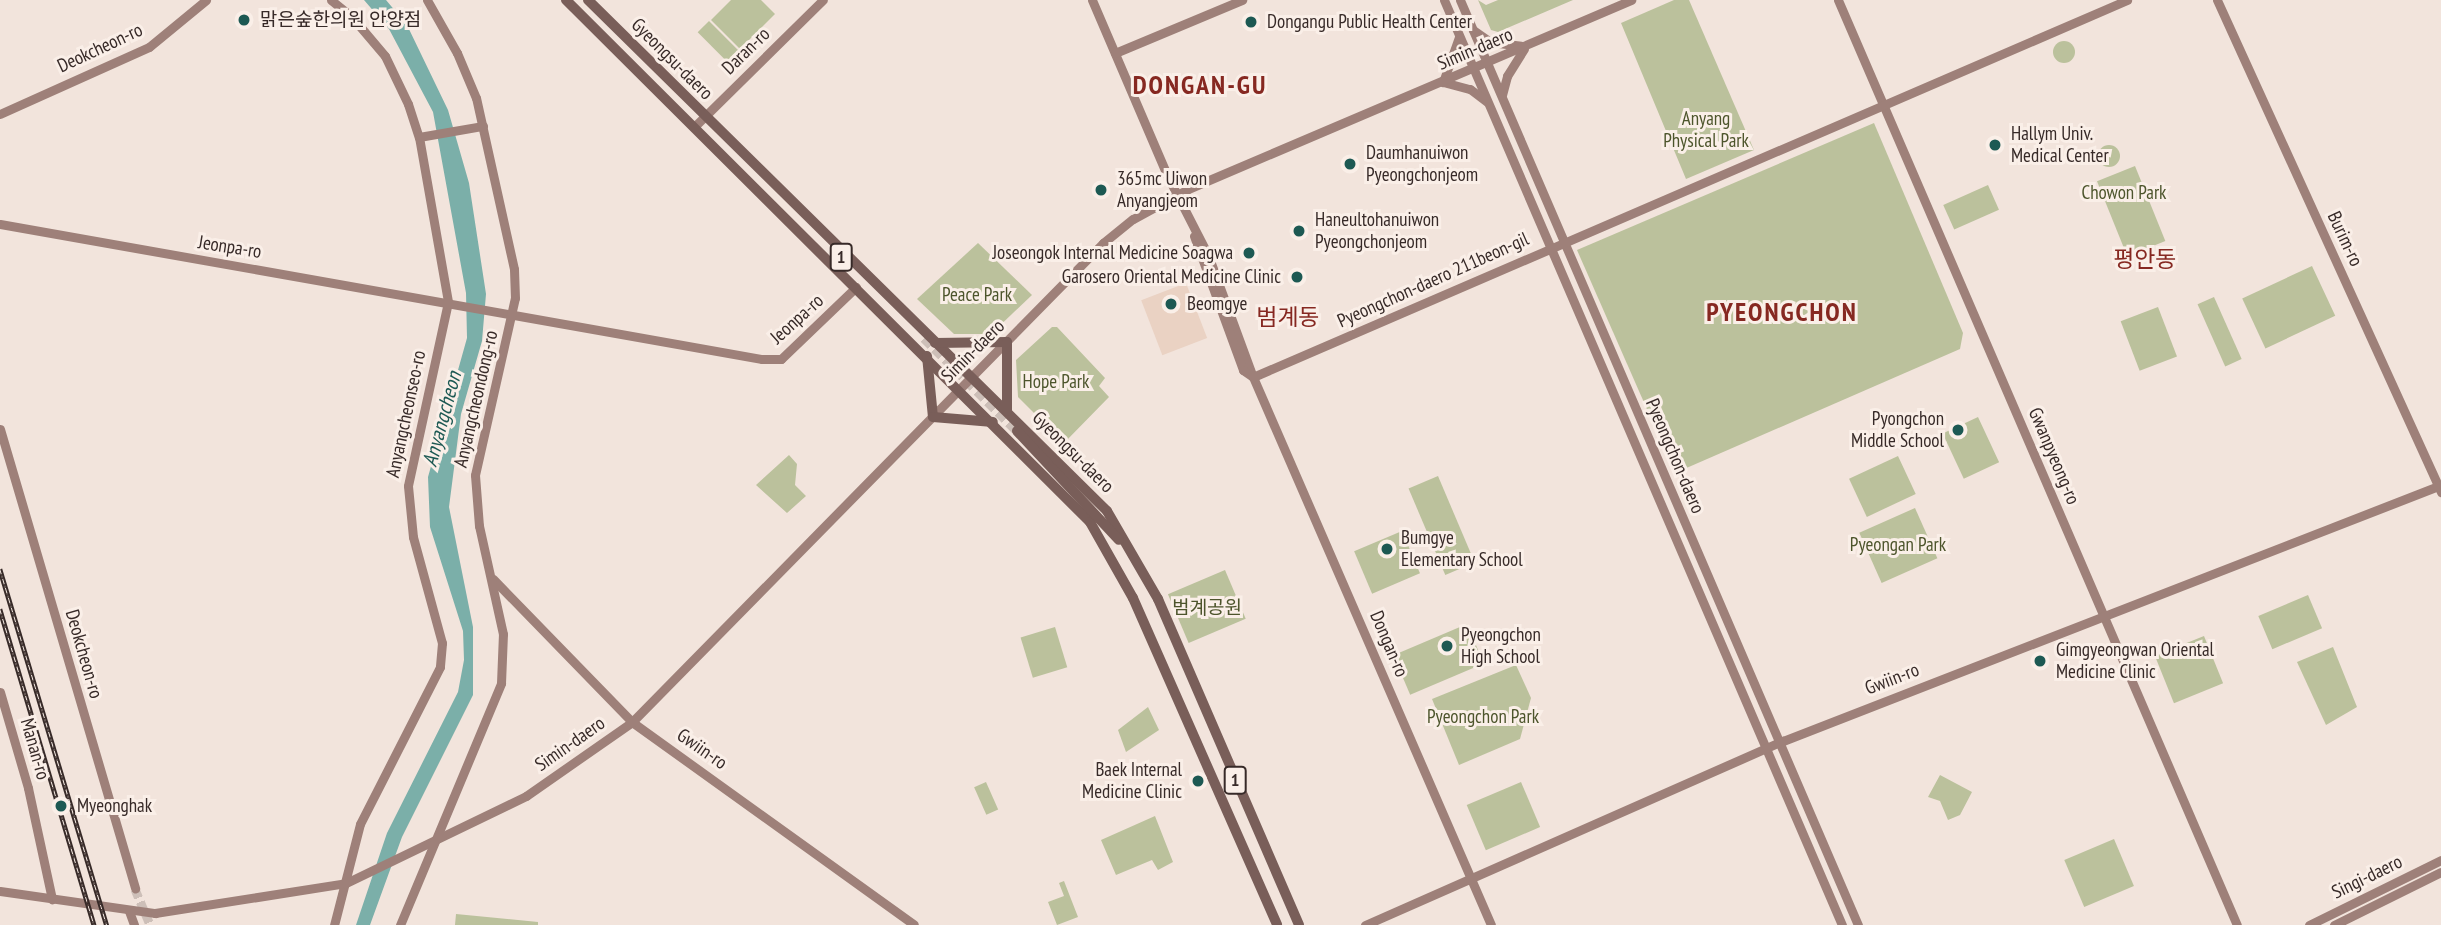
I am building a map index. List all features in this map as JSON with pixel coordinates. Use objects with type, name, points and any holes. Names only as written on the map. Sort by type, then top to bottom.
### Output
[{"type":"main road","name":"Gyeongsu-daero","points":[[566,0],[927,356],[1090,522],[1111,553],[1154,643]]},
{"type":"main road","name":"Gyeongsu-daero","points":[[588,0],[1107,511],[1157,599],[1299,925]]},
{"type":"main road","name":"Gyeongsu-daero","points":[[761,173],[922,340],[766,198]]},
{"type":"main road","points":[[935,343],[1007,342],[1007,411]]},
{"type":"main road","points":[[927,356],[933,417],[993,422]]},
{"type":"main road","name":"Gyeongsu-daero","points":[[1171,636],[1123,546],[1101,516],[1015,433],[1094,520],[1115,550],[1277,925]]},
{"type":"street","name":"Deokcheon-ro","points":[[0,114],[149,47],[206,0]]},
{"type":"street","name":"Anyangcheonseo-ro","points":[[331,0],[352,17],[385,56],[419,137],[451,302],[408,486],[413,537],[442,643],[440,667],[360,824],[349,881],[334,925]]},
{"type":"street","name":"Anyangcheondong-ro","points":[[400,925],[432,842],[501,683],[503,634],[479,526],[475,475],[510,313],[514,269],[483,125],[467,74],[427,0]]},
{"type":"street","name":"Daran-ro","points":[[694,127],[823,0]]},
{"type":"street","name":"Dongan-ro","points":[[1092,0],[1192,228],[1211,263],[1253,377],[1491,925]]},
{"type":"street","points":[[1115,54],[1242,0]]},
{"type":"street","name":"Pyeongchon-daero","points":[[1444,0],[1791,801],[1842,925]]},
{"type":"street","name":"Pyeongchon-daero","points":[[1460,0],[1563,242],[1783,741],[1858,925]]},
{"type":"street","name":"Simin-daero","points":[[349,881],[556,778],[632,722],[1103,243],[1177,194],[1487,64],[1631,0]]},
{"type":"street","name":"Gwanpyeong-ro","points":[[1838,0],[2237,925]]},
{"type":"street","name":"Pyeongchon-daero 211beon-gil","points":[[1253,377],[2127,0]]},
{"type":"street","name":"Burim-ro","points":[[2217,0],[2440,488]]},
{"type":"street","points":[[1472,29],[1490,42],[1527,46],[1507,76],[1502,97]]},
{"type":"street","points":[[1459,35],[1456,55],[1443,82],[1470,89],[1488,103]]},
{"type":"street","points":[[419,137],[483,125]]},
{"type":"street","name":"Jeonpa-ro","points":[[0,224],[781,359],[856,286]]},
{"type":"street","name":"Deokcheon-ro","points":[[0,429],[135,889]]},
{"type":"street","name":"Gwiin-ro","points":[[1365,925],[1783,741],[2101,614],[2440,488]]},
{"type":"street","name":"Gwiin-ro","points":[[491,577],[632,722],[915,925]]},
{"type":"street","name":"Manan-ro","points":[[0,692],[28,788],[52,899]]},
{"type":"street","points":[[1791,801],[1804,794]]},
{"type":"street","name":"Singi-daero","points":[[2309,925],[2441,860]]},
{"type":"street","name":"Singi-daero","points":[[2334,925],[2441,872]]},
{"type":"street","points":[[2,893],[106,909],[155,913],[349,881]]},
{"type":"street","points":[[129,911],[134,925]]},
{"type":"green space","points":[[731,0],[761,0],[775,14],[740,49],[711,20]]},
{"type":"green space","points":[[1478,0],[1486,5],[1498,0],[1573,0],[1498,32],[1491,30]]},
{"type":"green space","name":"Anyang Physical Park","points":[[1674,0],[1689,0],[1754,150],[1686,179],[1621,23]]},
{"type":"green space","points":[[709,21],[739,51],[727,62],[698,32]]},
{"type":"green space","points":[[2064,41],[2072,44],[2075,52],[2072,60],[2064,63],[2056,60],[2053,52],[2056,44]]},
{"type":"green space","points":[[1874,123],[1963,333],[1960,349],[1675,473],[1577,250]]},
{"type":"green space","points":[[2109,145],[2117,148],[2120,156],[2117,164],[2109,167],[2101,164],[2098,156],[2101,148]]},
{"type":"green space","name":"Chowon Park","points":[[2135,166],[2165,241],[2127,256],[2097,181]]},
{"type":"green space","points":[[1988,185],[1999,210],[1954,230],[1943,205]]},
{"type":"green space","name":"Peace Park","points":[[978,243],[1032,295],[991,334],[954,334],[917,299]]},
{"type":"green space","points":[[2312,266],[2335,316],[2265,348],[2242,299]]},
{"type":"green space","points":[[2214,297],[2242,359],[2225,366],[2198,304]]},
{"type":"green space","points":[[2158,307],[2177,356],[2140,371],[2121,321]]},
{"type":"green space","name":"Hope Park","points":[[1052,327],[1057,327],[1105,378],[1099,386],[1109,397],[1064,443],[1018,397],[1016,360]]},
{"type":"green space","points":[[1978,417],[1999,462],[1964,479],[1943,433]]},
{"type":"green space","points":[[789,455],[797,464],[795,485],[806,496],[787,513],[756,485]]},
{"type":"green space","points":[[1898,456],[1916,494],[1867,517],[1849,479]]},
{"type":"green space","points":[[1438,476],[1475,563],[1445,575],[1409,489]]},
{"type":"green space","name":"Pyeongan Park","points":[[1915,508],[1937,558],[1882,583],[1859,533]]},
{"type":"green space","points":[[1402,531],[1420,573],[1372,594],[1354,551]]},
{"type":"green space","name":"범계공원","points":[[1225,570],[1246,619],[1189,643],[1168,594]]},
{"type":"green space","points":[[2308,595],[2322,628],[2272,649],[2258,616]]},
{"type":"green space","points":[[1467,624],[1484,664],[1410,695],[1393,655]]},
{"type":"green space","points":[[1055,627],[1067,667],[1033,678],[1021,638]]},
{"type":"green space","points":[[2204,636],[2223,683],[2174,703],[2155,656]]},
{"type":"green space","points":[[2333,647],[2357,707],[2326,725],[2297,662]]},
{"type":"green space","name":"Pyeongchon Park","points":[[1516,665],[1531,698],[1520,739],[1459,765],[1432,699]]},
{"type":"green space","points":[[1148,707],[1159,730],[1126,752],[1118,730]]},
{"type":"green space","points":[[1940,775],[1972,792],[1960,815],[1948,820],[1940,801],[1928,797]]},
{"type":"green space","points":[[986,782],[998,809],[986,815],[974,787]]},
{"type":"green space","points":[[1521,782],[1540,827],[1486,850],[1467,805]]},
{"type":"green space","points":[[1155,816],[1173,862],[1158,870],[1152,860],[1116,875],[1101,840]]},
{"type":"green space","points":[[2114,839],[2134,886],[2084,907],[2064,860]]},
{"type":"green space","points":[[1064,881],[1078,917],[1057,925],[1048,902],[1064,896],[1059,883]]},
{"type":"green space","points":[[456,914],[538,922],[538,925],[455,925]]},
{"type":"shaded area","points":[[1186,283],[1207,338],[1162,355],[1141,300]]},
{"type":"water","points":[[364,0],[386,0],[407,25],[448,110],[469,183],[486,294],[482,341],[461,414],[449,507],[473,627],[473,695],[402,837],[370,925],[356,925],[387,833],[458,692],[464,660],[463,631],[430,527],[428,477],[467,338],[466,293],[433,112],[389,29]]},
{"type":"tunnel","points":[[924,338],[1017,431]]},
{"type":"tunnel","points":[[135,889],[150,925]]},
{"type":"railway","points":[[0,569],[107,925]]},
{"type":"railway","points":[[0,609],[94,925]]},
{"type":"place","name":"맑은숲한의원 안양점","points":[[244,20]]},
{"type":"place","name":"Dongangu Public Health Center","points":[[1251,22]]},
{"type":"place","name":"Hallym Univ. Medical Center","points":[[1995,145]]},
{"type":"place","name":"Daumhanuiwon Pyeongchonjeom","points":[[1350,164]]},
{"type":"place","name":"365mc Uiwon Anyangjeom","points":[[1101,190]]},
{"type":"place","name":"Haneultohanuiwon Pyeongchonjeom","points":[[1299,231]]},
{"type":"place","name":"Joseongok Internal Medicine Soagwa","points":[[1249,253]]},
{"type":"place","name":"Garosero Oriental Medicine Clinic","points":[[1297,277]]},
{"type":"place","name":"Beomgye","points":[[1171,304]]},
{"type":"place","name":"Pyongchon Middle School","points":[[1958,430]]},
{"type":"place","name":"Bumgye Elementary School","points":[[1387,549]]},
{"type":"place","name":"Pyeongchon High School","points":[[1447,646]]},
{"type":"place","name":"Gimgyeongwan Oriental Medicine Clinic","points":[[2040,661]]},
{"type":"place","name":"Baek Internal Medicine Clinic","points":[[1198,781]]},
{"type":"place","name":"Myeonghak","points":[[61,806]]},
{"type":"district","name":"DONGAN-GU","points":[[1200,85]]},
{"type":"district","name":"평안동","points":[[2145,259]]},
{"type":"district","name":"PYEONGCHON","points":[[1782,312]]},
{"type":"district","name":"범계동","points":[[1288,317]]},
{"type":"water label","name":"Anyangcheon","points":[[442,419]]}]
